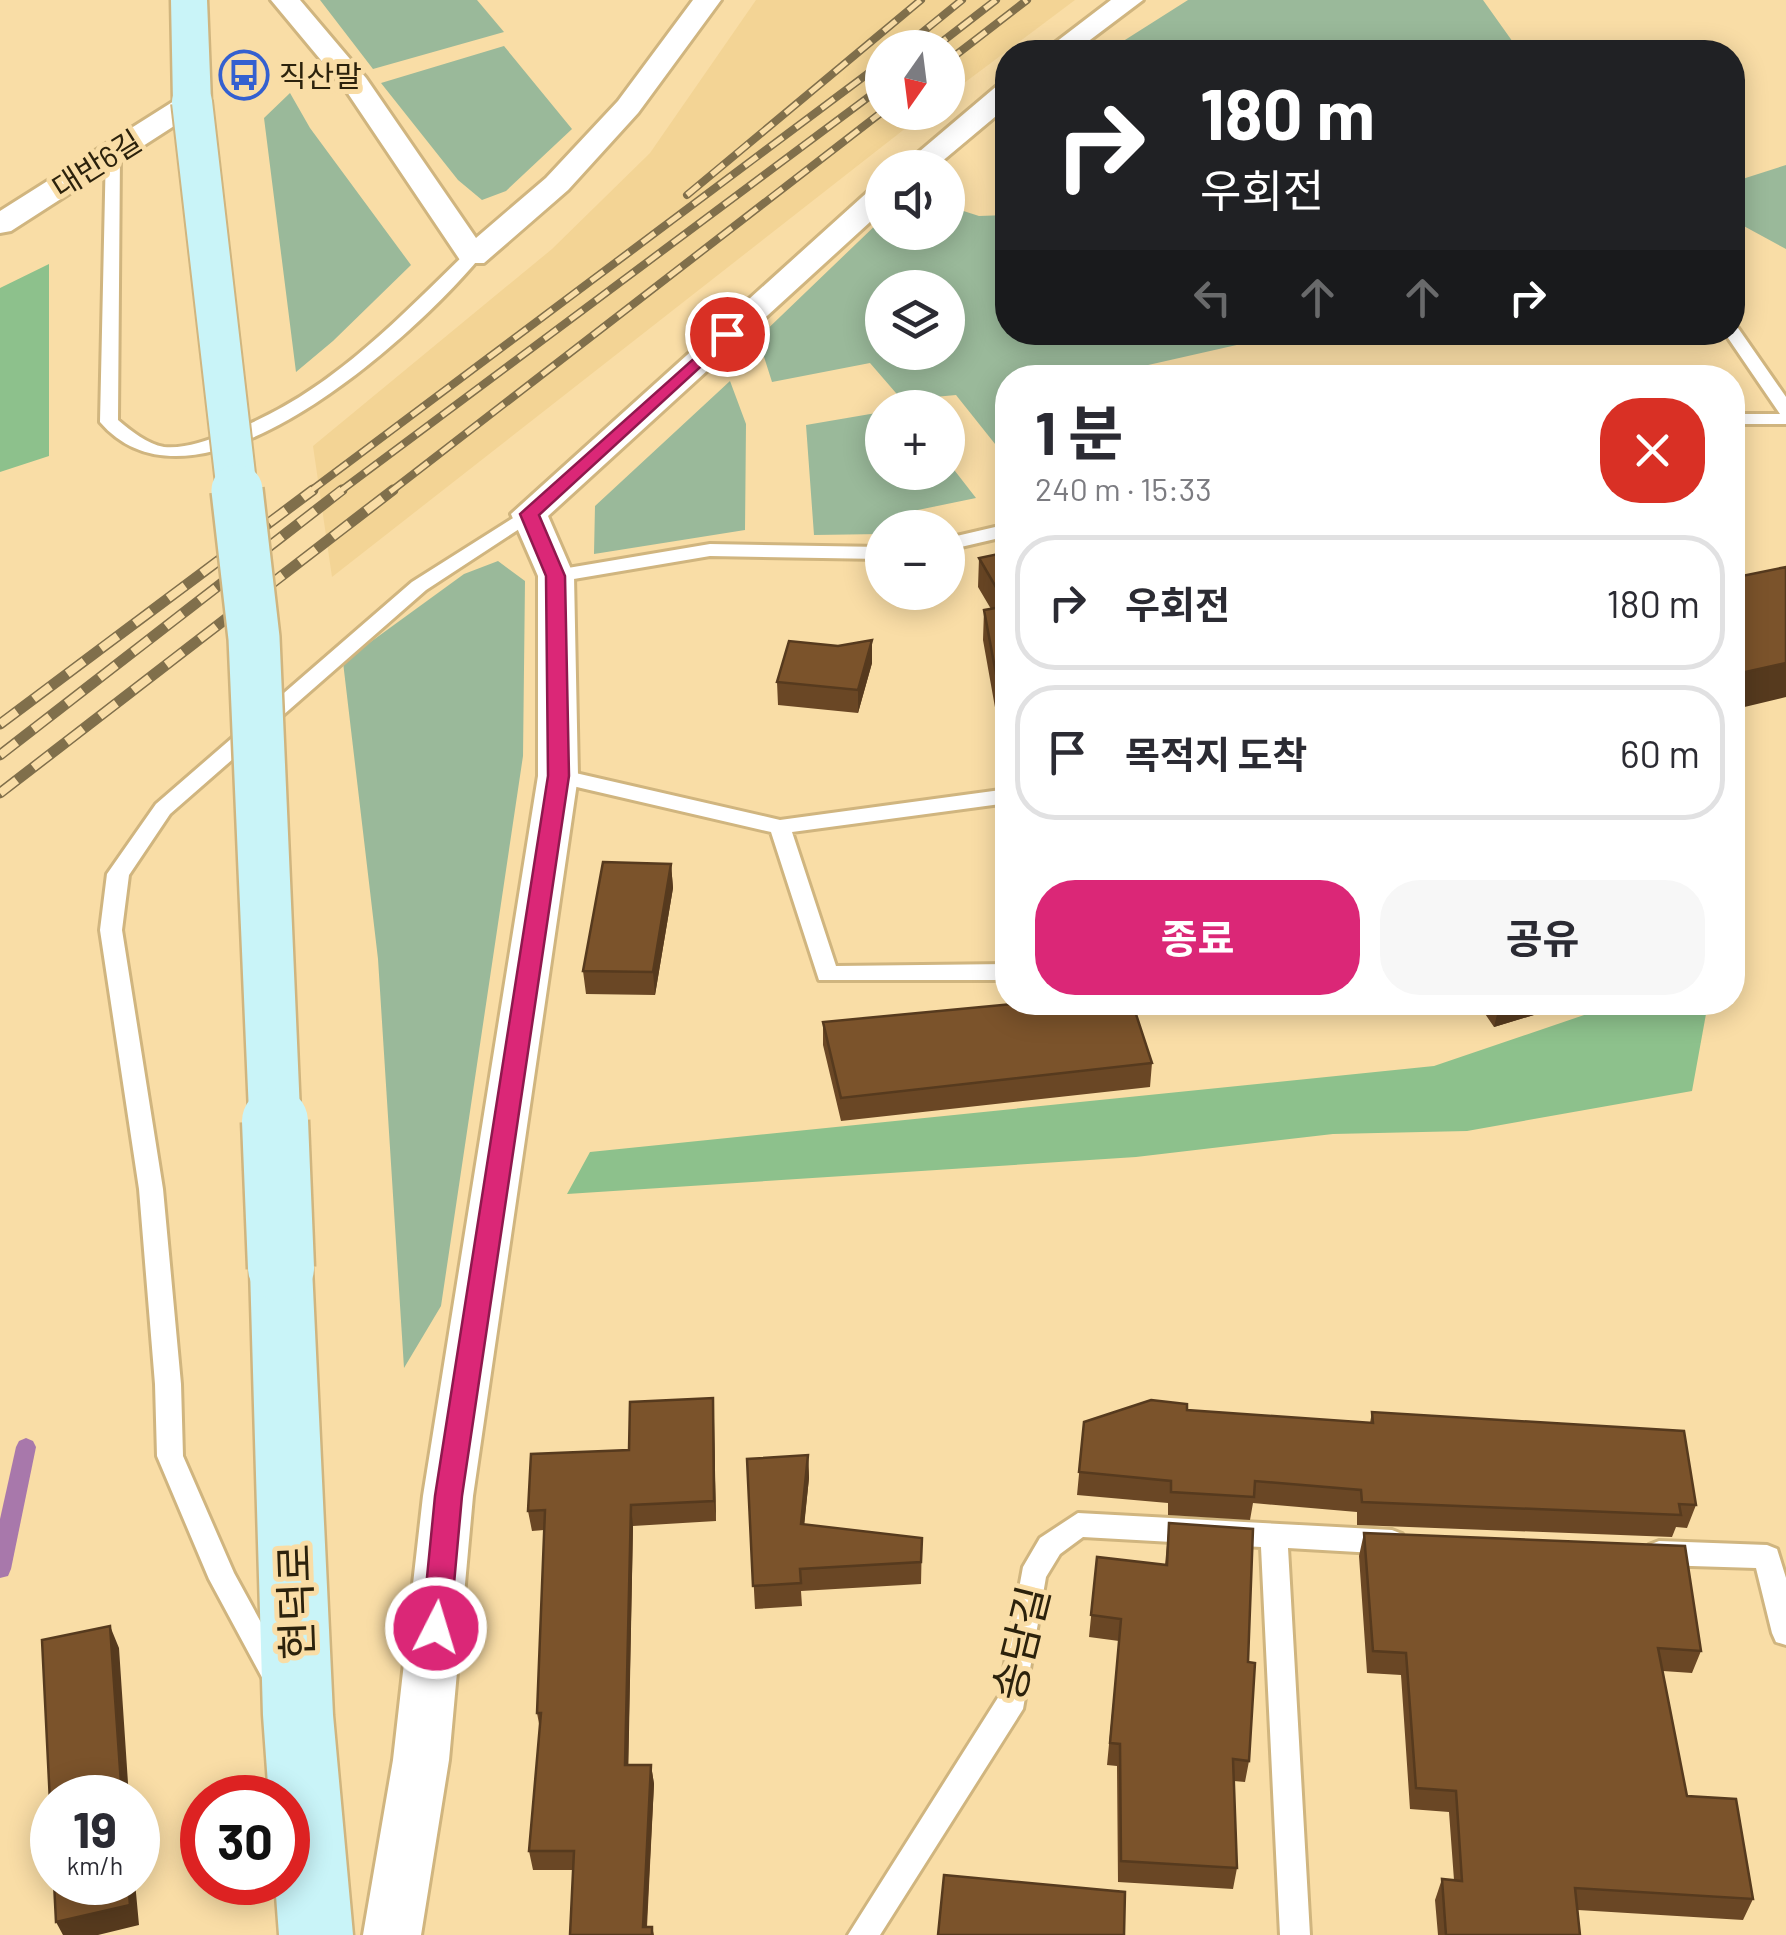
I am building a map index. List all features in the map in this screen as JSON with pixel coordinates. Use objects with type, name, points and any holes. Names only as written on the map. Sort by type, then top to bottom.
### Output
[{"type":"main road","points":[[189,0],[192,102]]},
{"type":"main road","name":"현덕로","points":[[192,102],[254,638],[276,1075],[298,1715],[316,1935]]},
{"type":"street","points":[[285,0],[356,84],[472,256],[557,184],[628,107],[707,0]]},
{"type":"street","points":[[1074,40],[1129,0]]},
{"type":"street","name":"대반6길","points":[[0,224],[192,102]]},
{"type":"street","points":[[937,150],[995,103]]},
{"type":"street","points":[[392,1935],[421,1760],[448,1496],[558,776],[556,576],[530,514],[865,210]]},
{"type":"lane","points":[[112,152],[109,422],[128,438],[163,452],[206,446],[251,433],[298,411],[349,374],[472,256]]},
{"type":"lane","points":[[1741,345],[1786,410]]},
{"type":"lane","points":[[1745,419],[1786,419]]},
{"type":"lane","points":[[298,1715],[223,1579],[170,1456],[168,1384],[151,1189],[111,930],[118,874],[163,809],[238,743],[419,586],[530,514]]},
{"type":"lane","points":[[965,540],[995,533]]},
{"type":"lane","points":[[556,576],[710,550],[865,554]]},
{"type":"lane","points":[[558,776],[780,827],[995,798]]},
{"type":"lane","points":[[780,827],[827,974],[995,972]]},
{"type":"lane","name":"송담길","points":[[864,1935],[1013,1700],[1033,1576],[1050,1546],[1078,1525],[1412,1543]]},
{"type":"lane","points":[[1274,1537],[1295,1935]]},
{"type":"lane","points":[[1629,1552],[1767,1557],[1786,1632]]},
{"type":"shaded area","points":[[756,0],[1075,0],[1022,40],[995,40],[995,60],[965,82],[965,30],[865,30],[865,130],[903,130],[878,150],[865,150],[865,160],[332,577],[313,446],[552,249],[650,153]]},
{"type":"green space","points":[[320,0],[477,0],[504,32],[373,69]]},
{"type":"green space","points":[[1188,0],[1483,0],[1511,40],[1125,40]]},
{"type":"green space","points":[[504,46],[572,129],[506,191],[482,200],[458,180],[381,83]]},
{"type":"green space","points":[[290,93],[310,128],[411,265],[296,372],[264,118]]},
{"type":"green space","points":[[1786,165],[1786,249],[1745,227],[1745,178]]},
{"type":"green space","points":[[965,211],[995,215],[995,345],[1237,345],[1148,365],[995,365],[995,444],[965,406],[965,390],[893,390],[876,370],[965,370],[965,270],[865,270],[865,364],[772,382],[758,338],[865,235],[865,250],[965,250]]},
{"type":"green space","points":[[49,264],[49,456],[0,472],[0,288]]},
{"type":"green space","points":[[730,381],[746,424],[745,530],[594,554],[595,506]]},
{"type":"green space","points":[[865,415],[865,490],[965,490],[965,484],[976,498],[918,510],[865,510],[865,534],[814,535],[806,425]]},
{"type":"green space","points":[[498,561],[525,581],[523,756],[441,1306],[404,1368],[378,959],[343,662],[464,574]]},
{"type":"green space","points":[[1584,1015],[1706,1015],[1692,1091],[1467,1131],[1333,1134],[1136,1157],[567,1194],[590,1152],[1434,1066]]},
{"type":"building","points":[[995,555],[995,585],[979,558]]},
{"type":"building","points":[[1786,567],[1786,663],[1745,672],[1745,575]]},
{"type":"building","points":[[995,608],[995,668],[984,610]]},
{"type":"building","points":[[872,640],[858,690],[777,682],[789,641],[838,646]]},
{"type":"building","points":[[603,862],[671,864],[653,972],[583,971]]},
{"type":"building","points":[[995,1006],[995,1015],[1136,1015],[1152,1063],[841,1098],[823,1022]]},
{"type":"building","points":[[713,1398],[714,1501],[631,1505],[625,1765],[651,1765],[643,1927],[652,1927],[652,1935],[570,1935],[574,1851],[529,1851],[541,1713],[537,1713],[545,1510],[528,1511],[531,1454],[629,1450],[630,1402]]},
{"type":"building","points":[[1151,1400],[1187,1404],[1187,1410],[1373,1423],[1372,1412],[1684,1431],[1696,1505],[1679,1504],[1681,1515],[1362,1502],[1361,1490],[1255,1481],[1254,1497],[1171,1492],[1171,1481],[1079,1472],[1084,1422]]},
{"type":"building","points":[[808,1455],[801,1524],[922,1538],[921,1562],[800,1569],[801,1583],[753,1586],[747,1459]]},
{"type":"building","points":[[1169,1523],[1253,1529],[1248,1662],[1255,1663],[1249,1761],[1233,1759],[1237,1868],[1121,1861],[1120,1744],[1110,1743],[1121,1619],[1091,1615],[1097,1557],[1167,1565]]},
{"type":"building","points":[[1364,1533],[1685,1546],[1701,1651],[1658,1648],[1687,1796],[1736,1799],[1753,1899],[1575,1888],[1580,1935],[1446,1935],[1442,1879],[1462,1881],[1456,1791],[1416,1788],[1406,1653],[1373,1651]]},
{"type":"building","points":[[110,1626],[120,1775],[49,1775],[42,1640]]},
{"type":"building","points":[[944,1875],[1125,1892],[1124,1935],[938,1935]]},
{"type":"building","points":[[55,1905],[130,1905],[56,1922]]},
{"type":"waterway","points":[[0,1569],[26,1447]]},
{"type":"railway","points":[[687,195],[921,0]]},
{"type":"railway","points":[[925,30],[962,0]]},
{"type":"railway","points":[[957,30],[996,0]]},
{"type":"railway","points":[[965,48],[1027,0]]},
{"type":"railway","points":[[309,492],[865,76]]},
{"type":"railway","points":[[339,492],[865,100]]},
{"type":"railway","points":[[390,492],[865,125]]},
{"type":"railway","points":[[0,724],[313,490]]},
{"type":"railway","points":[[0,755],[342,490]]},
{"type":"railway","points":[[0,793],[393,490]]},
{"type":"place","name":"직산말","points":[[244,75]]},
{"type":"route","points":[[436,1628],[448,1496],[558,776],[556,576],[530,514],[727,334]]}]
